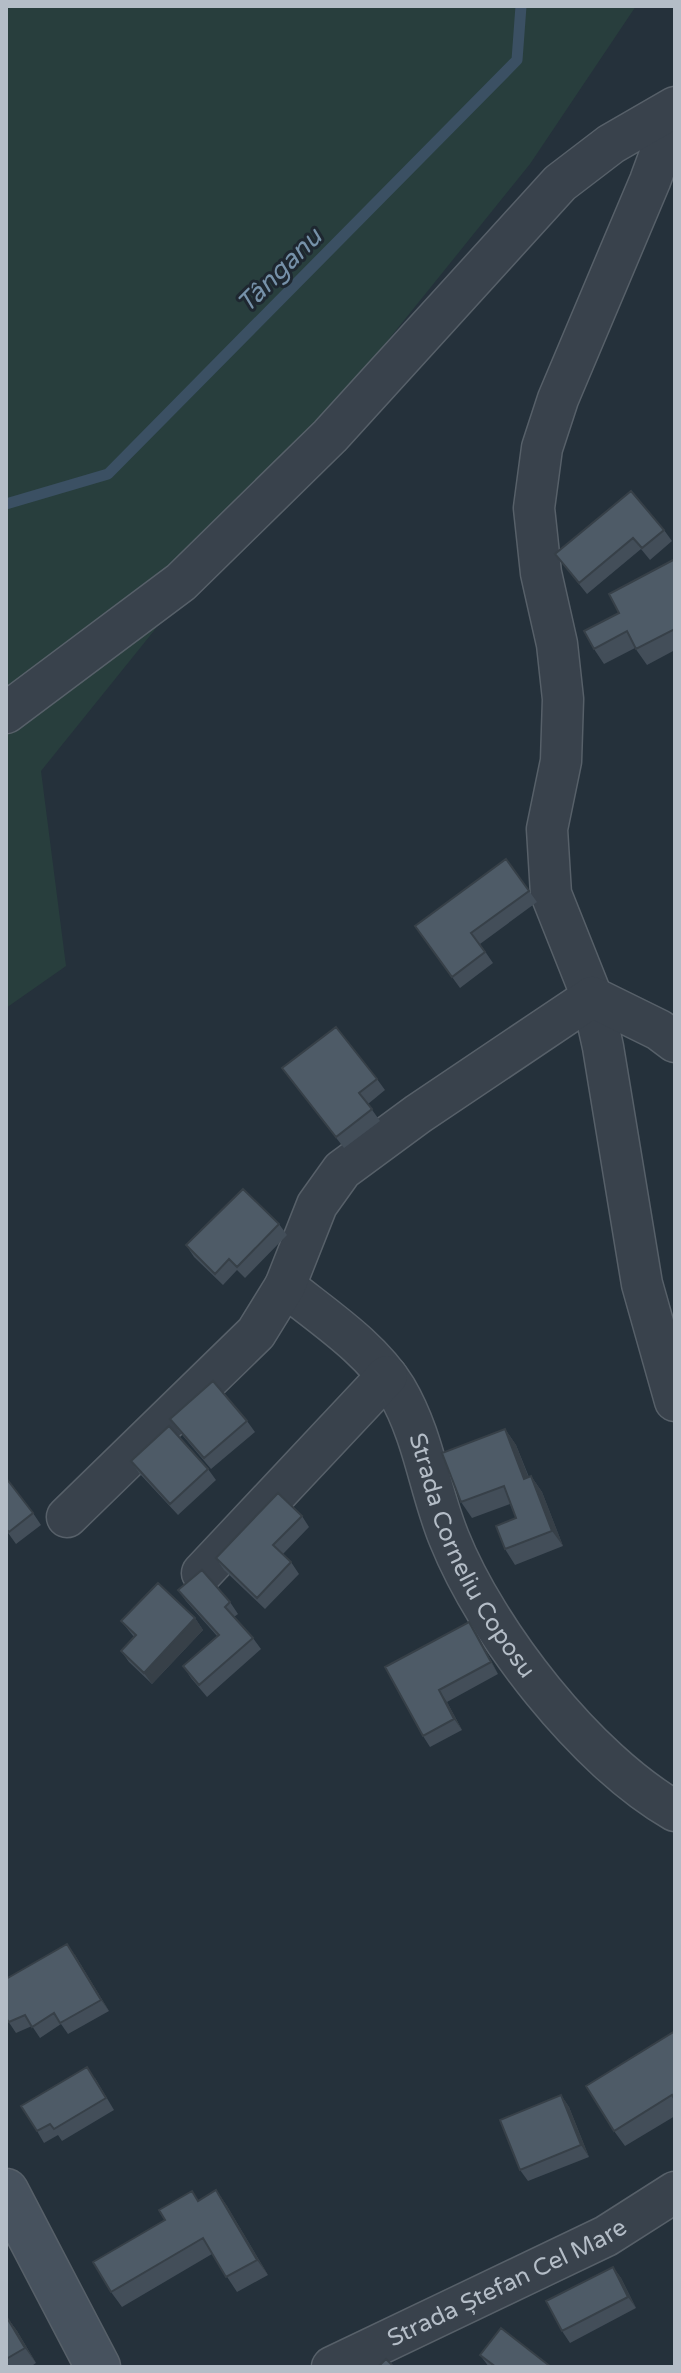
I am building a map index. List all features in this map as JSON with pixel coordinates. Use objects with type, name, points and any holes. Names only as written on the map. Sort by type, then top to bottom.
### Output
[{"type":"main road","points":[[6,2191],[98,2367]]},
{"type":"street","points":[[6,713],[181,582],[330,436],[560,183],[611,144],[675,110]]},
{"type":"street","points":[[675,110],[650,181],[558,399],[542,448],[534,508],[541,573],[557,644],[563,699],[561,761],[547,829],[551,894],[592,997],[642,1284],[675,1401]]},
{"type":"street","points":[[592,997],[659,1030],[675,1042]]},
{"type":"street","points":[[67,1517],[256,1333],[285,1286],[317,1205],[342,1170],[418,1114],[592,997]]},
{"type":"street","name":"Strada Corneliu Coposu","points":[[285,1286],[367,1354],[387,1376],[410,1417],[425,1454],[449,1538],[484,1607],[554,1708],[648,1795],[675,1811]]},
{"type":"street","points":[[202,1573],[387,1376]]},
{"type":"street","name":"Strada Ștefan Cel Mare","points":[[332,2367],[606,2236],[675,2192]]},
{"type":"green space","points":[[6,6],[636,6],[530,164],[41,771],[66,966],[6,1008]]},
{"type":"building","points":[[631,491],[664,530],[642,548],[633,538],[579,583],[555,554]]},
{"type":"building","points":[[675,559],[675,629],[636,649],[627,631],[594,649],[584,631],[619,613],[609,594]]},
{"type":"building","points":[[506,859],[529,891],[471,933],[485,952],[452,977],[415,926]]},
{"type":"building","points":[[336,1027],[377,1079],[359,1093],[372,1109],[336,1137],[282,1068]]},
{"type":"building","points":[[243,1189],[279,1224],[237,1267],[229,1259],[215,1274],[186,1245]]},
{"type":"building","points":[[213,1381],[247,1421],[204,1458],[170,1419]]},
{"type":"building","points":[[169,1426],[208,1469],[170,1504],[131,1461]]},
{"type":"building","points":[[505,1429],[524,1479],[531,1476],[552,1531],[505,1549],[496,1526],[516,1518],[504,1486],[461,1502],[442,1453]]},
{"type":"building","points":[[6,1478],[33,1513],[9,1532],[6,1529]]},
{"type":"building","points":[[278,1493],[302,1516],[273,1545],[291,1562],[257,1598],[216,1558]]},
{"type":"building","points":[[202,1570],[230,1602],[225,1607],[253,1638],[199,1685],[183,1666],[219,1635],[178,1590]]},
{"type":"building","points":[[158,1583],[195,1618],[144,1673],[121,1651],[136,1635],[121,1621]]},
{"type":"building","points":[[469,1622],[491,1662],[439,1690],[454,1719],[423,1736],[385,1667]]},
{"type":"building","points":[[67,1944],[101,2000],[60,2023],[54,2013],[32,2027],[25,2015],[9,2022],[6,2018],[6,1979]]},
{"type":"building","points":[[675,2031],[675,2100],[672,2095],[614,2131],[586,2086]]},
{"type":"building","points":[[87,2067],[106,2098],[54,2129],[50,2124],[37,2131],[21,2106]]},
{"type":"building","points":[[561,2095],[581,2145],[520,2170],[500,2120]]},
{"type":"building","points":[[216,2190],[257,2260],[226,2277],[203,2238],[111,2292],[93,2262],[165,2220],[159,2210],[192,2191],[198,2201]]},
{"type":"building","points":[[613,2267],[628,2297],[562,2331],[546,2301]]},
{"type":"building","points":[[6,2316],[25,2348],[6,2359]]},
{"type":"building","points":[[501,2328],[551,2367],[496,2367],[480,2355]]},
{"type":"building","points":[[386,2359],[394,2367],[378,2367]]},
{"type":"waterway","name":"Tânganu","points":[[6,504],[108,474],[517,60],[521,6]]}]
